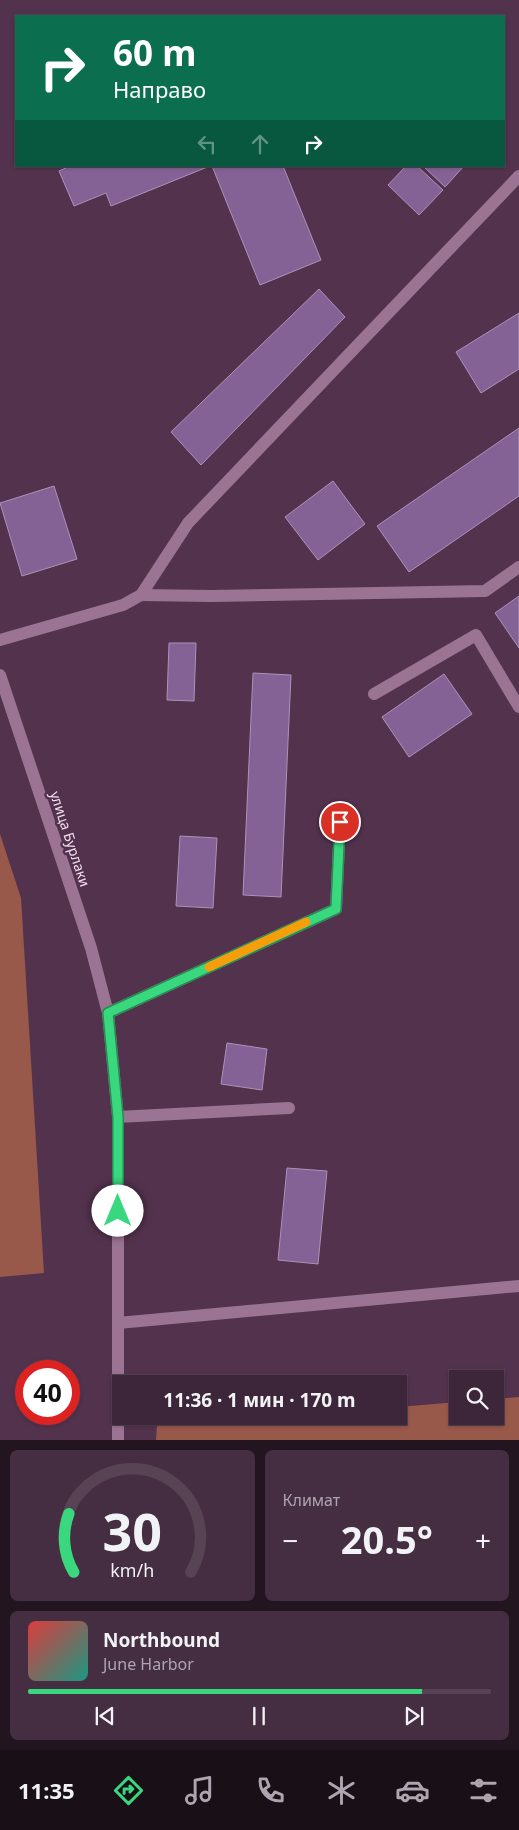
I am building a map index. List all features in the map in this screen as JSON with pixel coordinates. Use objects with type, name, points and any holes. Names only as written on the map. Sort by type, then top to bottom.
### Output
[{"type":"street","points":[[0,640],[123,605],[141,595],[188,523],[519,176]]},
{"type":"street","points":[[141,595],[211,596],[486,591],[519,567]]},
{"type":"street","points":[[374,694],[476,635],[519,707]]},
{"type":"street","name":"улица Бурлаки","points":[[0,675],[91,948],[108,1013],[118,1117],[118,1440]]},
{"type":"street","points":[[108,1013],[336,909],[340,822]]},
{"type":"street","points":[[118,1117],[289,1108]]},
{"type":"street","points":[[118,1323],[519,1286]]},
{"type":"shaded area","points":[[0,834],[21,898],[44,1273],[0,1277]]},
{"type":"shaded area","points":[[519,1397],[519,1440],[156,1440],[157,1426],[169,1425],[407,1425],[407,1406],[449,1403],[449,1425],[504,1425],[504,1398]]},
{"type":"building","points":[[68,167],[208,167],[111,206],[106,193],[74,206],[59,171]]},
{"type":"building","points":[[212,167],[283,167],[321,260],[260,285]]},
{"type":"building","points":[[405,167],[418,167],[443,190],[419,215],[388,185]]},
{"type":"building","points":[[424,167],[463,167],[445,187]]},
{"type":"building","points":[[319,289],[345,317],[201,465],[171,432]]},
{"type":"building","points":[[519,313],[519,369],[481,393],[456,352]]},
{"type":"building","points":[[519,428],[519,496],[409,572],[377,526]]},
{"type":"building","points":[[333,481],[365,524],[318,560],[285,517]]},
{"type":"building","points":[[54,486],[77,559],[22,576],[0,503]]},
{"type":"building","points":[[519,596],[519,648],[495,613]]},
{"type":"building","points":[[169,643],[196,643],[194,701],[167,700]]},
{"type":"building","points":[[253,673],[291,675],[281,897],[243,895]]},
{"type":"building","points":[[444,674],[472,714],[409,757],[382,717]]},
{"type":"building","points":[[180,836],[217,838],[213,908],[176,906]]},
{"type":"building","points":[[227,1043],[267,1049],[262,1090],[221,1084]]},
{"type":"building","points":[[287,1168],[327,1171],[318,1264],[278,1260]]},
{"type":"slow traffic","points":[[209,967],[306,922]]},
{"type":"route","points":[[118,1211],[118,1117],[108,1013],[336,909],[340,822]]}]
